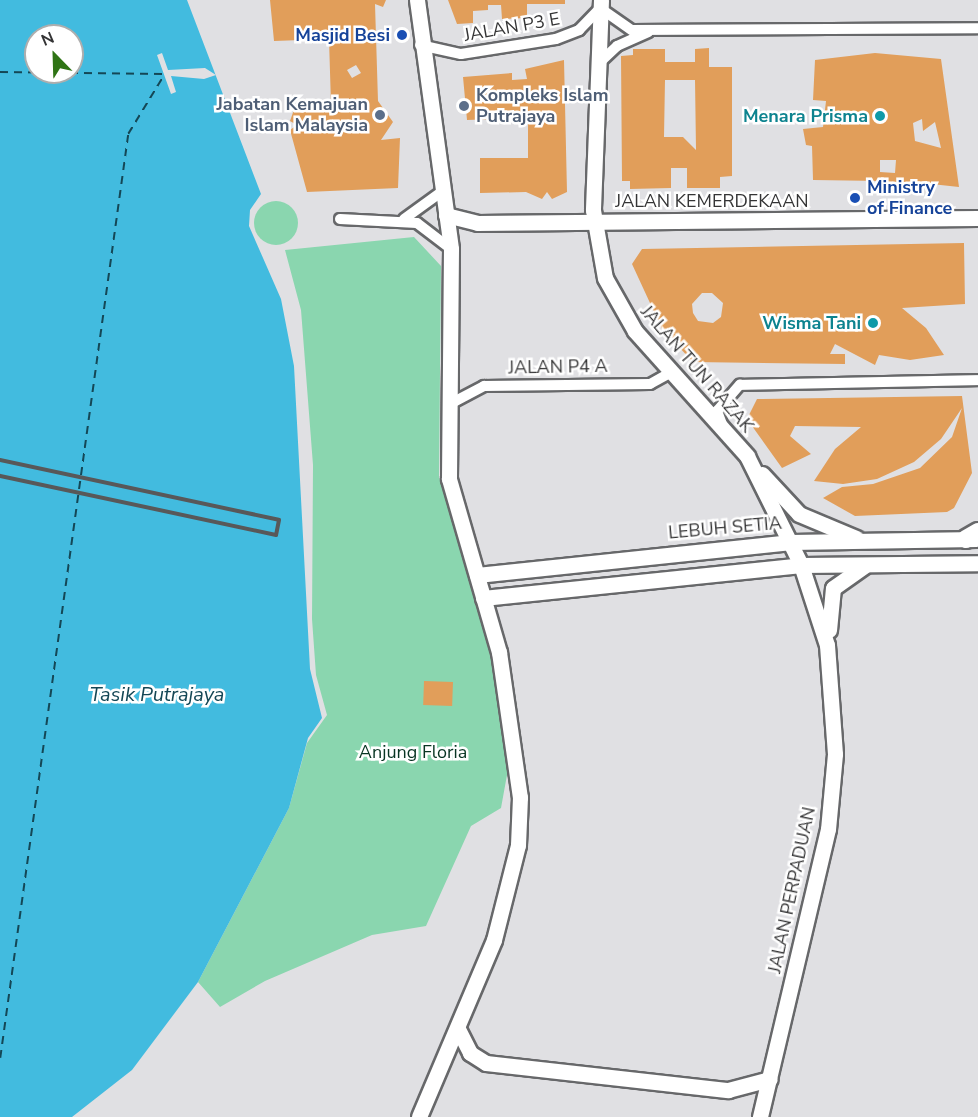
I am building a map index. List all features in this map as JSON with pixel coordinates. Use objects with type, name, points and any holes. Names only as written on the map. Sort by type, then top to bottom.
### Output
[{"type":"street","points":[[417,0],[420,45],[444,190],[451,249],[449,479],[499,652],[518,752],[518,845],[494,940],[419,1117]]},
{"type":"street","points":[[601,4],[624,28],[651,30],[978,28]]},
{"type":"street","name":"JALAN P3 E","points":[[420,45],[461,54],[556,39],[579,30],[601,4]]},
{"type":"street","name":"JALAN TUN RAZAK","points":[[601,4],[596,67],[594,220],[612,296],[672,372],[747,456],[801,565]]},
{"type":"street","points":[[596,67],[616,46],[651,30]]},
{"type":"street","points":[[403,219],[444,190]]},
{"type":"street","name":"JALAN KEMERDEKAAN","points":[[446,216],[477,223],[594,220],[978,218]]},
{"type":"street","points":[[340,219],[403,219],[428,227],[451,249]]},
{"type":"street","name":"JALAN P4 A","points":[[448,405],[484,386],[650,384],[672,372]]},
{"type":"street","points":[[725,429],[717,411],[740,385],[978,380]]},
{"type":"street","points":[[747,456],[799,514],[863,540]]},
{"type":"street","name":"LEBUH SETIA","points":[[477,575],[791,542],[974,537]]},
{"type":"street","points":[[483,598],[801,565],[978,563]]},
{"type":"street","points":[[827,645],[833,588],[869,564]]},
{"type":"street","name":"JALAN PERPADUAN","points":[[760,1117],[828,830],[835,754],[827,645],[801,565]]},
{"type":"street","points":[[458,1029],[470,1053],[486,1064],[728,1090],[770,1078]]},
{"type":"green space","points":[[276,201],[291,208],[298,223],[291,238],[276,245],[261,238],[254,223],[261,208]]},
{"type":"green space","name":"Anjung Floria","points":[[414,237],[441,266],[439,477],[499,674],[509,764],[501,808],[471,826],[426,926],[372,935],[265,981],[220,1007],[198,982],[289,808],[307,743],[327,715],[316,675],[312,619],[313,465],[301,310],[285,250]]},
{"type":"water","name":"Tasik Putrajaya","points":[[0,0],[187,0],[261,194],[250,210],[249,226],[281,299],[294,366],[310,669],[322,718],[308,738],[289,808],[198,982],[132,1070],[72,1117],[0,1117]]},
{"type":"pier","points":[[162,53],[168,70],[205,68],[216,75],[204,79],[171,76],[176,92],[171,94],[157,55]]},
{"type":"building","points":[[270,0],[386,0],[383,7],[375,4],[378,101],[393,122],[381,140],[400,138],[398,188],[307,192],[290,130],[297,125],[290,121],[296,104],[331,105],[329,39],[274,41]],"holes":[[[356,65],[361,73],[352,78],[347,70]]]},
{"type":"building","points":[[448,0],[565,0],[565,4],[527,4],[527,18],[502,19],[501,5],[488,5],[488,10],[473,11],[473,23],[457,24]]},
{"type":"building","points":[[709,48],[709,67],[732,67],[732,176],[720,177],[720,188],[687,188],[687,168],[671,168],[671,188],[630,189],[630,181],[622,181],[621,56],[633,55],[633,49],[665,49],[665,62],[695,62],[695,49]],"holes":[[[665,80],[695,80],[696,150],[683,137],[664,137]]]},
{"type":"building","name":"Menara Prisma","points":[[875,53],[941,59],[959,187],[913,182],[913,190],[882,181],[813,180],[812,146],[806,145],[803,129],[823,127],[826,101],[813,100],[815,60]],"holes":[[[922,119],[923,131],[935,122],[941,148],[915,141],[913,123]],[[880,160],[896,160],[895,173],[880,172]]]},
{"type":"building","points":[[564,60],[567,192],[552,199],[547,192],[542,199],[526,192],[480,193],[480,158],[528,158],[528,118],[467,120],[463,77],[512,73],[512,80],[527,79],[525,69]]},
{"type":"building","points":[[964,243],[965,304],[902,308],[926,328],[944,355],[910,360],[879,355],[875,365],[835,344],[830,354],[845,354],[845,364],[693,362],[662,329],[632,264],[642,249]],"holes":[[[702,293],[712,293],[723,303],[721,317],[713,323],[698,321],[693,313],[692,304]]]},
{"type":"building","points":[[962,396],[972,473],[954,508],[947,512],[855,516],[823,498],[842,487],[873,484],[920,468],[952,437],[962,408],[941,439],[914,462],[877,479],[843,484],[814,481],[835,449],[861,427],[795,426],[790,436],[811,454],[782,468],[747,419],[757,399]]},
{"type":"building","points":[[424,681],[453,682],[452,706],[423,705]]},
{"type":"ferry route","points":[[0,72],[163,74]]},
{"type":"ferry route","points":[[0,1058],[128,134],[164,75]]},
{"type":"railway","points":[[0,460],[279,520],[276,535],[0,476]]},
{"type":"place","name":"Masjid Besi","points":[[402,35]]},
{"type":"place","name":"Kompleks Islam Putrajaya","points":[[464,106]]},
{"type":"place","name":"Jabatan Kemajuan Islam Malaysia","points":[[380,115]]},
{"type":"place","name":"Menara Prisma","points":[[880,116]]},
{"type":"place","name":"Ministry of Finance","points":[[855,198]]},
{"type":"place","name":"Wisma Tani","points":[[873,323]]}]
